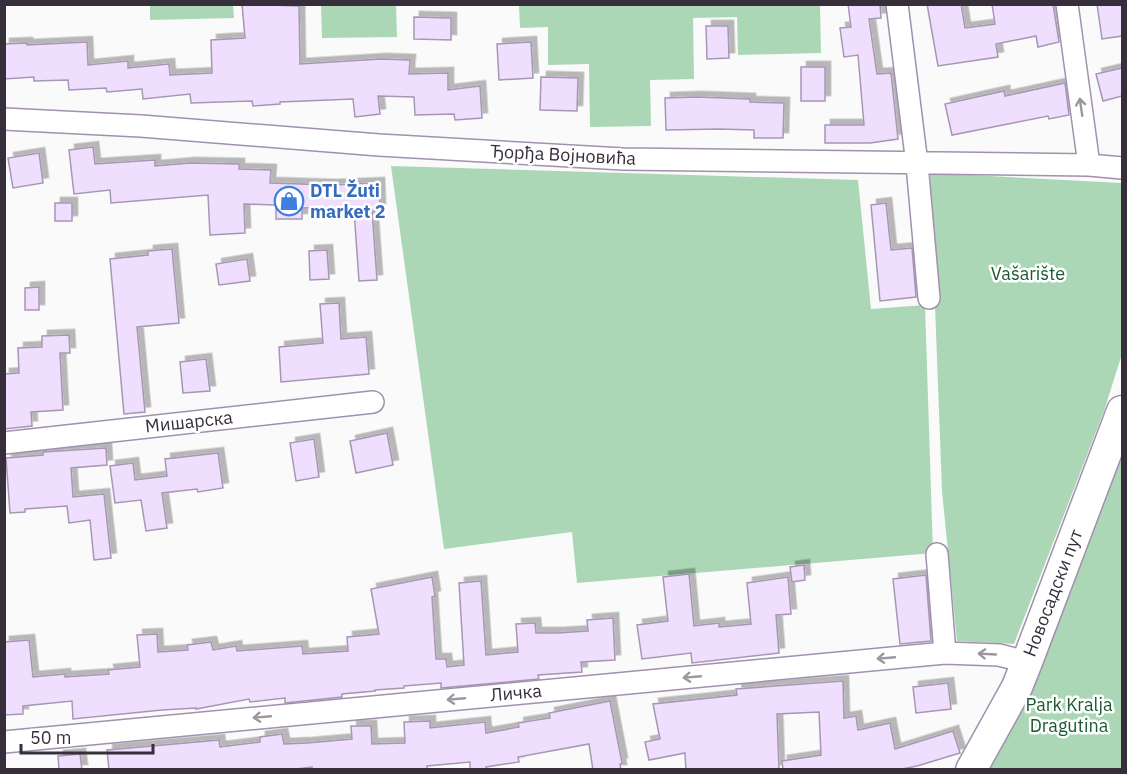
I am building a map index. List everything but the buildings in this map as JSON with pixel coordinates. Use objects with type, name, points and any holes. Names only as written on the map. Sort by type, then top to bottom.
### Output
[{"type":"main road","name":"Новосадски пут","points":[[971,770],[1017,687],[1122,411]]},
{"type":"street","points":[[897,4],[917,164],[929,298]]},
{"type":"street","points":[[1067,4],[1089,165]]},
{"type":"street","name":"Ђорђа Војновића","points":[[4,119],[141,126],[391,146],[623,159],[1089,165],[1122,168]]},
{"type":"street","name":"Мишарска","points":[[4,443],[373,402]]},
{"type":"street","points":[[937,554],[945,653]]},
{"type":"street","name":"Личка","points":[[4,742],[945,653],[999,655],[1027,662]]},
{"type":"green space","points":[[150,5],[233,5],[234,18],[150,20]]},
{"type":"green space","points":[[321,5],[396,5],[397,37],[322,38]]},
{"type":"green space","points":[[519,5],[820,5],[821,53],[738,55],[737,17],[693,18],[694,79],[650,80],[651,126],[590,127],[589,64],[548,65],[548,27],[520,28]]},
{"type":"green space","points":[[391,166],[858,180],[871,309],[925,305],[933,553],[577,583],[572,532],[444,549]]},
{"type":"green space","name":"Vašarište","points":[[930,173],[1122,183],[1122,354],[1104,411],[1014,644],[957,641],[942,491]]},
{"type":"green space","name":"Park Kralja Dragutina","points":[[1122,444],[1122,769],[978,770]]},
{"type":"place","name":"DTL Žuti market 2","points":[[289,201]]}]
